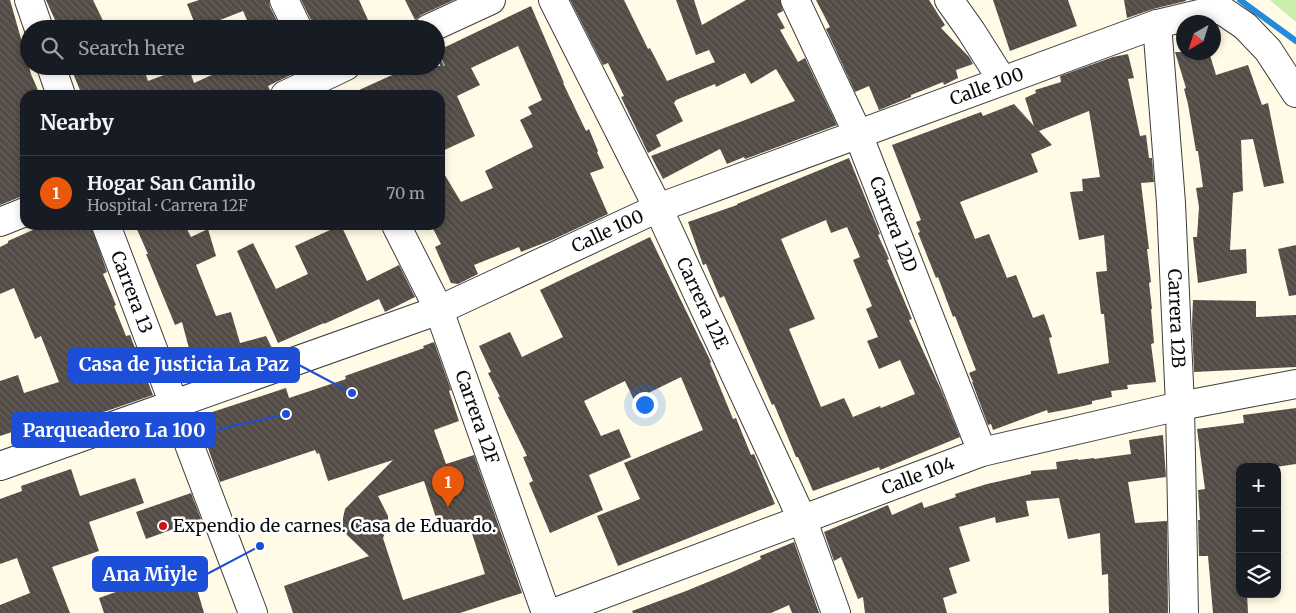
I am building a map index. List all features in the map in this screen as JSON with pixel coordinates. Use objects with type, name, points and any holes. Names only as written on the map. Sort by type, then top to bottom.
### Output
[{"type":"street","points":[[29,0],[36,20]]},
{"type":"street","points":[[284,0],[294,20]]},
{"type":"street","points":[[445,21],[491,0]]},
{"type":"street","name":"Carrera 12E","points":[[553,0],[658,208],[803,520],[836,613]]},
{"type":"street","name":"Carrera 12D","points":[[795,0],[858,134],[982,452]]},
{"type":"street","points":[[948,0],[971,31],[1002,80]]},
{"type":"street","points":[[1223,5],[1268,50],[1296,93]]},
{"type":"street","name":"Calle 100","points":[[0,466],[439,310],[658,208],[1157,24],[1223,5]]},
{"type":"street","name":"Carrera 12B","points":[[1157,24],[1171,203],[1180,406],[1184,613]]},
{"type":"street","points":[[54,75],[59,90]]},
{"type":"street","points":[[297,90],[323,80]]},
{"type":"street","points":[[0,222],[20,214]]},
{"type":"street","name":"Carrera 13","points":[[108,230],[253,613]]},
{"type":"street","name":"Carrera 12F","points":[[399,230],[439,310],[546,613]]},
{"type":"street","name":"Calle 104","points":[[553,613],[982,452],[1180,406],[1296,384]]},
{"type":"green space","points":[[1270,0],[1296,0],[1296,22]]},
{"type":"building","points":[[0,0],[10,0],[20,35],[20,75],[31,75],[38,90],[20,90],[20,197],[0,205]]},
{"type":"building","points":[[46,0],[93,0],[103,20],[55,20]]},
{"type":"building","points":[[199,0],[269,0],[270,7],[276,20],[247,20],[243,11],[220,20],[193,20],[187,4]]},
{"type":"building","points":[[301,0],[359,0],[368,20],[311,20]]},
{"type":"building","points":[[405,0],[454,0],[421,15],[415,20]]},
{"type":"building","points":[[570,0],[624,0],[648,49],[650,48],[667,81],[715,62],[709,50],[696,55],[676,0],[694,0],[702,25],[746,0],[780,0],[783,11],[777,14],[785,28],[780,30],[798,62],[805,58],[837,125],[727,164],[720,149],[663,179],[651,156],[795,101],[776,69],[751,84],[745,73],[716,87],[715,84],[676,100],[674,103],[683,121],[656,135],[661,146],[648,153],[621,97],[624,96],[608,63],[603,65]]},
{"type":"building","points":[[816,0],[929,0],[945,25],[941,28],[969,57],[973,64],[956,70],[958,78],[944,85],[943,82],[879,110],[869,86],[855,92],[826,29],[830,27]]},
{"type":"building","points":[[993,0],[1068,0],[1077,26],[1010,51]]},
{"type":"building","points":[[1124,0],[1186,0],[1186,1],[1127,18]]},
{"type":"building","points":[[531,6],[563,83],[586,131],[589,129],[598,151],[604,168],[590,173],[608,214],[521,252],[519,247],[474,265],[478,274],[458,284],[451,283],[435,247],[441,244],[434,230],[445,230],[445,175],[461,202],[493,188],[485,171],[533,147],[520,120],[532,114],[528,107],[542,100],[518,46],[471,68],[480,85],[457,96],[475,136],[445,150],[445,90],[359,90],[392,75],[445,75],[445,47]]},
{"type":"building","points":[[1128,54],[1134,78],[1128,79],[1140,136],[1146,135],[1149,158],[1152,158],[1154,182],[1141,183],[1149,249],[1147,249],[1151,282],[1149,283],[1154,343],[1151,344],[1156,382],[1127,385],[1128,389],[1111,391],[1112,397],[1092,401],[1092,404],[1048,413],[1047,410],[993,430],[991,424],[988,425],[969,373],[976,370],[955,316],[953,317],[938,277],[936,278],[918,233],[920,232],[916,222],[921,220],[892,145],[981,112],[983,116],[1014,104],[1034,126],[1025,98],[1036,93],[1035,90],[1061,82],[1060,76],[1113,57]],"holes":[[[1089,111],[1100,177],[1082,179],[1083,191],[1070,192],[1079,240],[1104,235],[1107,271],[1096,272],[1101,314],[1104,314],[1109,363],[1058,374],[1049,338],[1052,337],[1044,314],[1033,318],[1016,275],[1007,278],[989,234],[975,239],[960,202],[1038,172],[1031,154],[1052,145],[1039,131]]]},
{"type":"building","points":[[1177,60],[1211,60],[1216,75],[1248,65],[1262,105],[1268,103],[1284,183],[1264,187],[1253,139],[1241,140],[1243,191],[1233,193],[1230,250],[1246,249],[1247,273],[1198,283],[1193,237],[1197,237],[1199,207],[1196,188],[1203,187],[1198,151],[1196,151],[1184,89],[1186,88]]},
{"type":"building","points":[[74,75],[146,75],[148,81],[164,75],[191,75],[194,83],[212,75],[291,75],[268,86],[270,90],[80,90]]},
{"type":"building","points":[[849,158],[880,234],[878,235],[889,259],[887,260],[912,319],[909,320],[960,437],[880,470],[879,467],[813,491],[798,457],[796,457],[774,404],[772,405],[724,296],[720,298],[706,264],[703,265],[688,222]],"holes":[[[826,220],[831,233],[847,227],[860,257],[853,260],[872,306],[866,309],[878,337],[867,341],[879,369],[900,360],[915,394],[853,417],[844,398],[821,407],[789,329],[815,319],[781,239]]]},
{"type":"building","points":[[33,230],[93,230],[107,272],[103,274],[116,305],[114,306],[126,336],[130,335],[153,395],[72,423],[70,419],[44,428],[42,422],[0,436],[0,381],[18,375],[24,393],[59,382],[41,336],[35,339],[14,288],[0,294],[0,247],[8,243],[8,241]]},
{"type":"building","points":[[137,230],[188,230],[191,237],[208,230],[216,256],[196,265],[216,316],[231,312],[240,343],[266,336],[274,352],[195,379],[182,322],[175,325],[146,254],[148,254]]},
{"type":"building","points":[[330,230],[343,230],[367,281],[399,265],[415,297],[385,312],[379,299],[278,343],[237,251],[253,243],[276,289],[308,274],[295,246]]},
{"type":"building","points":[[650,237],[711,362],[733,419],[736,418],[751,455],[754,454],[775,504],[618,566],[597,516],[640,499],[624,463],[703,430],[681,377],[634,400],[625,381],[584,401],[601,436],[619,429],[631,457],[589,475],[603,510],[550,533],[529,483],[533,481],[523,457],[527,456],[498,397],[500,397],[488,373],[491,372],[479,346],[510,332],[522,357],[563,337],[540,290]]},
{"type":"building","points":[[1296,245],[1296,295],[1289,296],[1278,249]]},
{"type":"building","points":[[1193,300],[1256,301],[1256,317],[1296,315],[1296,367],[1194,372]]},
{"type":"building","points":[[434,342],[451,390],[449,391],[459,421],[434,430],[446,464],[474,455],[522,593],[460,613],[293,613],[284,586],[369,556],[347,535],[343,527],[345,509],[393,460],[328,481],[319,453],[317,454],[315,450],[220,482],[197,417],[286,388],[289,398],[346,379],[345,376],[424,348],[423,346]],"holes":[[[424,481],[440,530],[468,521],[485,574],[403,600],[383,538],[388,525],[388,516],[378,496]]]},
{"type":"building","points":[[1296,408],[1296,464],[1281,466],[1281,463],[1236,463],[1236,598],[1247,598],[1248,613],[1213,613],[1208,556],[1199,556],[1198,520],[1200,520],[1198,490],[1205,489],[1197,429],[1244,423],[1243,415]]},
{"type":"building","points":[[1163,435],[1166,477],[1128,482],[1135,523],[1167,521],[1168,613],[1109,613],[1108,574],[1102,575],[1100,533],[1068,539],[1059,498],[1026,501],[1029,516],[996,523],[995,517],[959,527],[970,561],[949,568],[957,593],[943,598],[947,613],[865,613],[863,597],[858,599],[841,557],[834,561],[824,532],[888,505],[892,515],[922,502],[924,508],[956,497],[955,494],[987,484],[1031,474],[1031,471],[1057,469],[1056,462],[1131,454],[1129,440]]},
{"type":"building","points":[[71,469],[80,496],[135,478],[144,503],[89,522],[99,551],[52,567],[70,613],[0,613],[0,605],[30,593],[17,558],[0,564],[0,499],[22,491],[21,486]]},
{"type":"building","points":[[191,493],[201,519],[146,539],[136,512]]},
{"type":"building","points":[[794,542],[819,613],[792,613],[789,605],[771,613],[633,613],[632,611],[730,573],[761,559],[760,556]]},
{"type":"building","points":[[177,570],[180,576],[192,572],[204,613],[104,613],[99,598]]},
{"type":"waterway","points":[[1240,0],[1296,41]]},
{"type":"place","name":"Casa de Justicia La Paz","points":[[352,393]]},
{"type":"place","name":"Parqueadero La 100","points":[[286,414]]},
{"type":"place","name":"Hogar San Camilo","points":[[448,507]]},
{"type":"place","name":"Expendio de carnes. Casa de Eduardo.","points":[[163,526]]},
{"type":"place","name":"Ana Miyle","points":[[260,546]]}]
